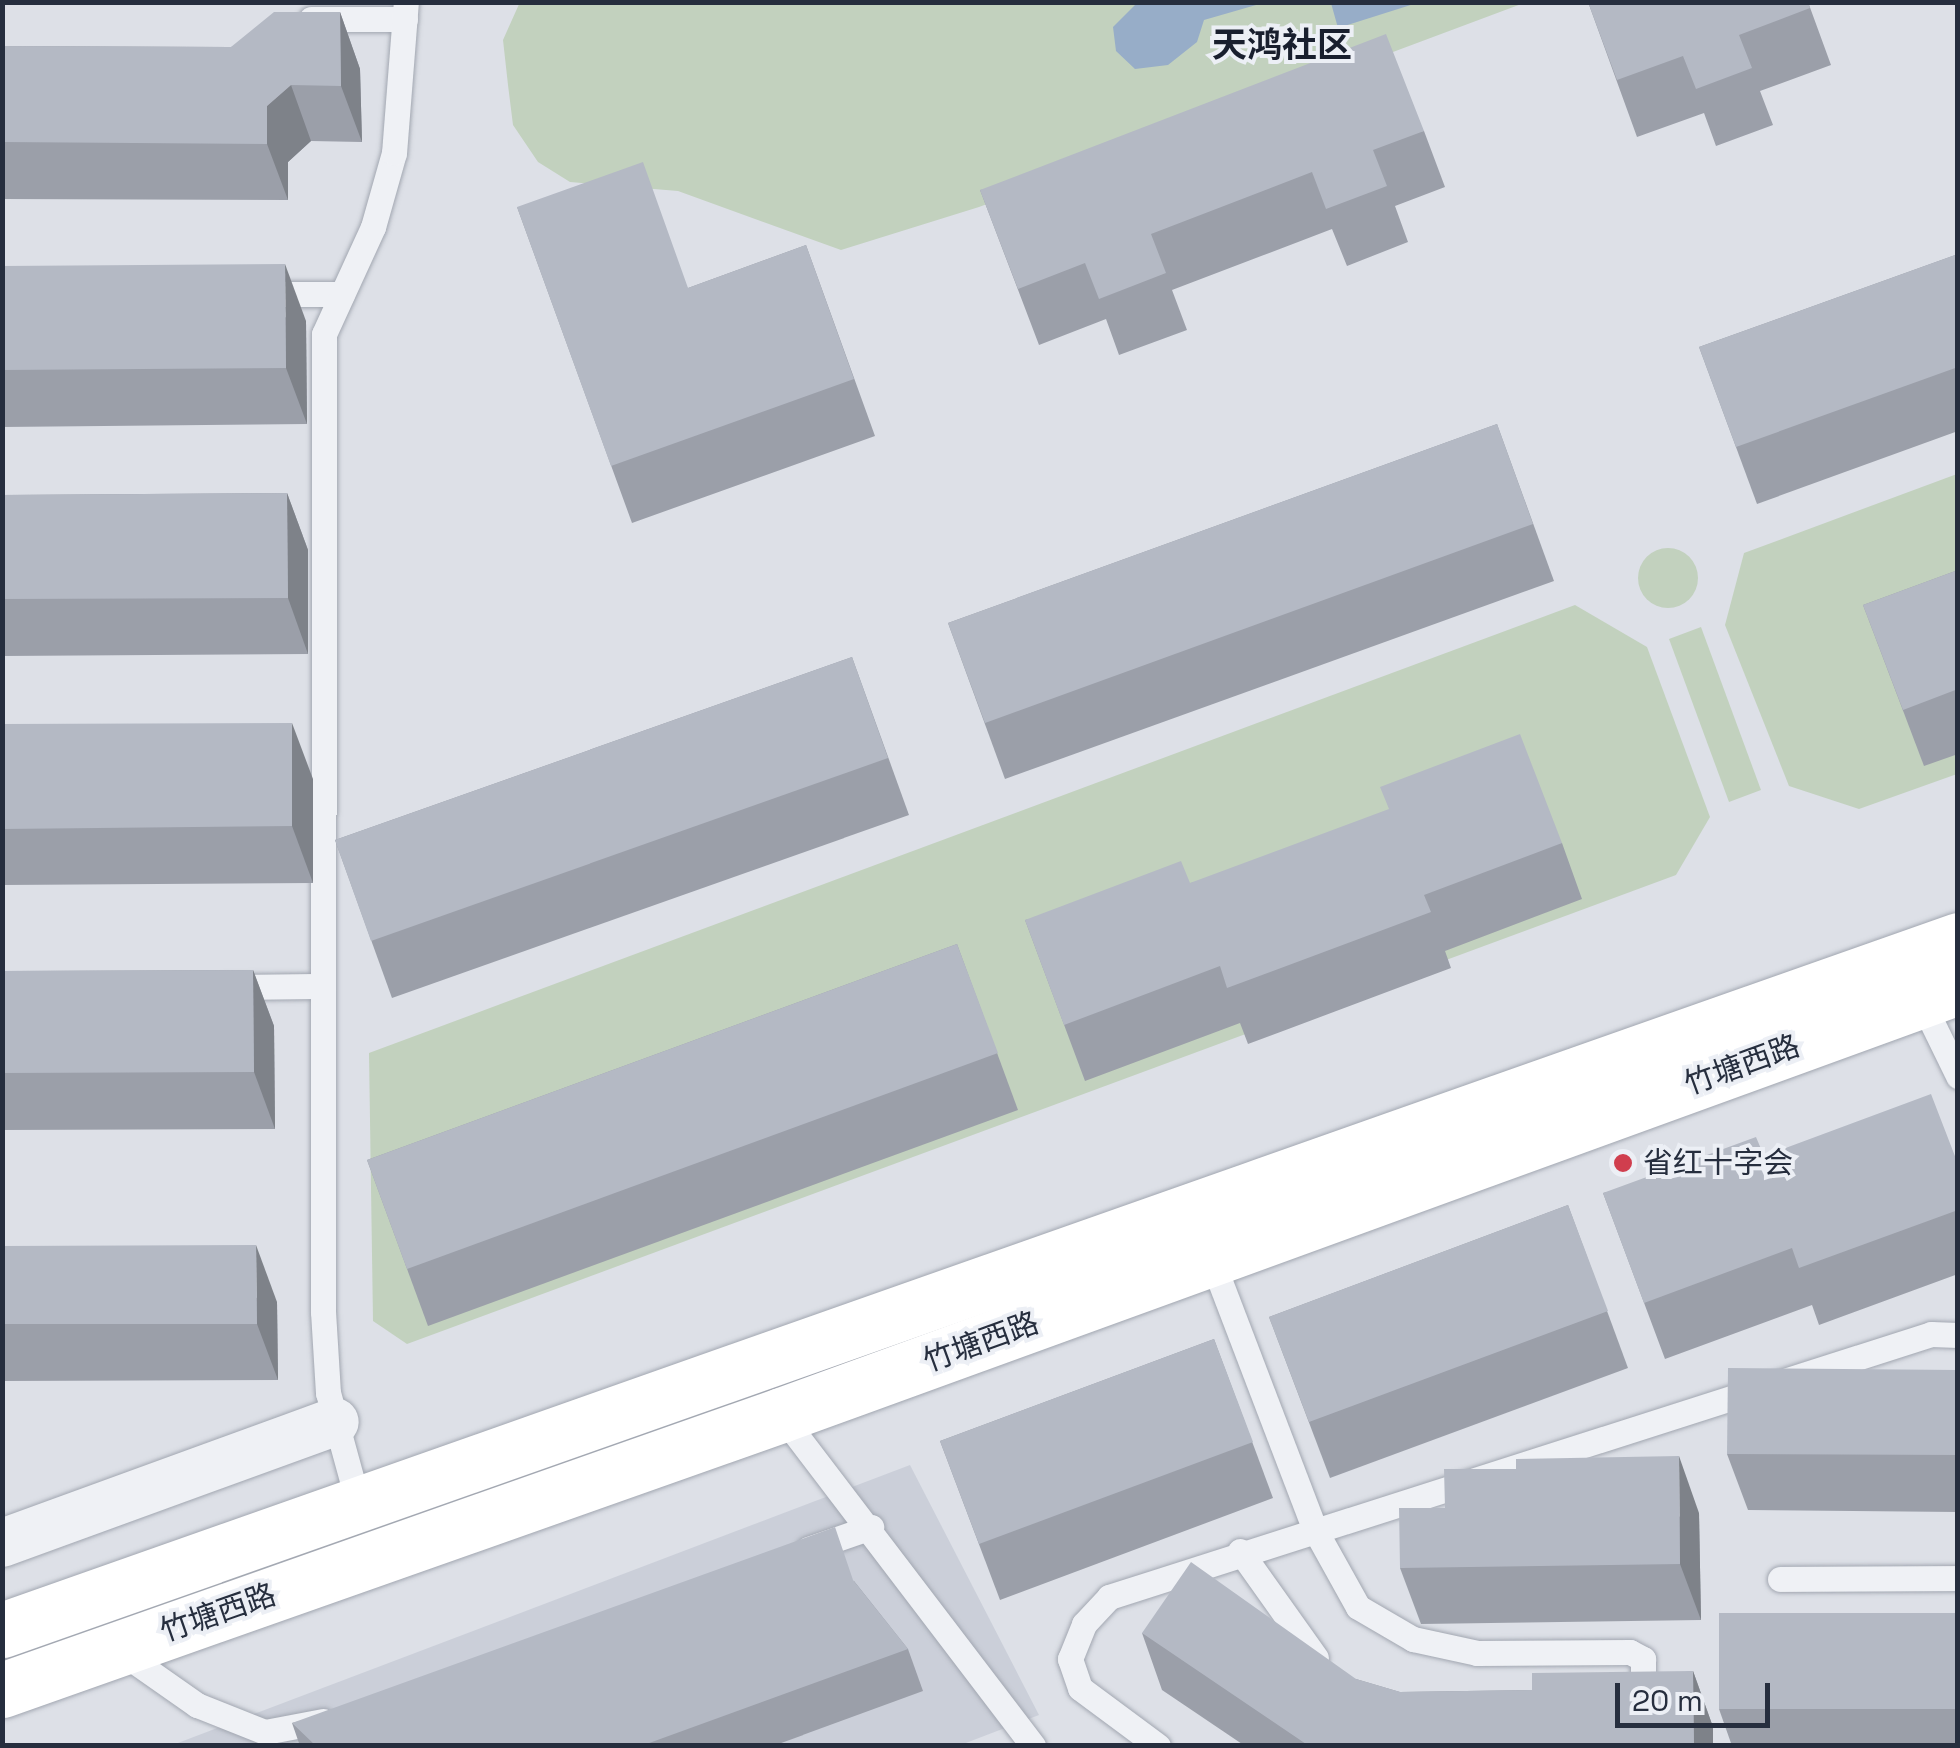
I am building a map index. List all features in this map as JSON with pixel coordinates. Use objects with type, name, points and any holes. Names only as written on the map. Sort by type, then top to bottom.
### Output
[{"type":"main road","name":"竹塘西路","points":[[2,1630],[1958,940]]},
{"type":"main road","name":"竹塘西路","points":[[2,1690],[781,1416],[1939,994]]},
{"type":"street","points":[[2,1542],[335,1422]]},
{"type":"lane","points":[[278,19],[405,11],[394,154],[372,227],[324,334],[314,527],[314,754],[323,986],[323,1312],[335,1422],[359,1506]]},
{"type":"lane","points":[[242,294],[342,294]]},
{"type":"lane","points":[[191,988],[323,986]]},
{"type":"lane","points":[[1939,994],[1958,1076]]},
{"type":"lane","points":[[1211,1258],[1314,1528],[1358,1607],[1413,1639],[1478,1653],[1630,1652],[1643,1659],[1643,1713],[1612,1719]]},
{"type":"lane","points":[[1158,1746],[1080,1688],[1070,1659],[1084,1624],[1109,1597],[1240,1551],[1931,1334],[1958,1335]]},
{"type":"lane","points":[[781,1416],[872,1527],[1034,1746]]},
{"type":"lane","points":[[780,1560],[872,1527]]},
{"type":"lane","points":[[1240,1551],[1298,1641],[1336,1678]]},
{"type":"lane","points":[[1780,1578],[1958,1578]]},
{"type":"lane","points":[[117,1648],[197,1705],[266,1732],[356,1711]]},
{"type":"shaded area","points":[[910,1465],[1039,1715],[958,1746],[170,1746]]},
{"type":"green space","points":[[520,2],[1524,3],[979,207],[841,250],[678,191],[570,182],[538,162],[513,125],[508,85],[503,40]]},
{"type":"green space","points":[[1957,474],[1957,774],[1859,809],[1789,786],[1725,625],[1744,553]]},
{"type":"green space","points":[[1668,548],[1689,557],[1698,578],[1689,599],[1668,608],[1647,599],[1638,578],[1647,557]]},
{"type":"green space","points":[[1575,605],[1647,647],[1710,817],[1676,875],[407,1344],[373,1321],[369,1053]]},
{"type":"green space","points":[[1701,627],[1761,790],[1729,802],[1669,639]]},
{"type":"water","points":[[1137,2],[1263,3],[1204,20],[1197,42],[1168,65],[1135,69],[1116,51],[1113,27]]},
{"type":"water","points":[[1331,2],[1417,3],[1338,28]]},
{"type":"building","points":[[1588,2],[1808,2],[1810,8],[1739,35],[1752,68],[1696,89],[1683,56],[1617,80]]},
{"type":"building","points":[[274,12],[340,12],[341,86],[291,85],[267,106],[267,144],[2,142],[2,46],[231,47]]},
{"type":"building","points":[[1386,34],[1424,131],[1373,150],[1387,186],[1326,209],[1312,172],[1151,234],[1166,273],[1099,299],[1085,263],[1018,289],[980,190]]},
{"type":"building","points":[[643,162],[688,288],[806,245],[854,379],[611,466],[517,207]]},
{"type":"building","points":[[1958,254],[1958,367],[1736,447],[1699,347]]},
{"type":"building","points":[[285,264],[286,368],[2,370],[2,266]]},
{"type":"building","points":[[1497,424],[1533,524],[985,723],[948,623]]},
{"type":"building","points":[[287,493],[288,598],[2,599],[2,495]]},
{"type":"building","points":[[1958,570],[1958,689],[1903,710],[1863,605]]},
{"type":"building","points":[[852,657],[888,758],[371,941],[335,840]]},
{"type":"building","points":[[292,723],[292,826],[2,829],[2,724]]},
{"type":"building","points":[[1520,734],[1562,843],[1424,895],[1431,912],[1227,988],[1220,966],[1064,1025],[1025,920],[1181,861],[1190,883],[1389,809],[1380,787]]},
{"type":"building","points":[[957,944],[998,1053],[407,1269],[367,1160]]},
{"type":"building","points":[[253,970],[254,1072],[2,1073],[2,971]]},
{"type":"building","points":[[1931,1094],[1958,1164],[1958,1210],[1799,1268],[1792,1248],[1644,1303],[1603,1193],[1756,1137],[1764,1156]]},
{"type":"building","points":[[1568,1205],[1608,1311],[1309,1422],[1269,1317]]},
{"type":"building","points":[[256,1245],[257,1324],[2,1324],[2,1246]]},
{"type":"building","points":[[1214,1339],[1253,1442],[979,1544],[940,1441]]},
{"type":"building","points":[[1728,1368],[1958,1370],[1958,1455],[1727,1454]]},
{"type":"building","points":[[1679,1456],[1680,1564],[1400,1568],[1399,1508],[1445,1508],[1444,1469],[1516,1469],[1516,1459]]},
{"type":"building","points":[[835,1527],[853,1580],[908,1649],[641,1746],[316,1746],[292,1723]]},
{"type":"building","points":[[1191,1562],[1356,1679],[1400,1692],[1532,1690],[1532,1673],[1693,1671],[1694,1746],[1309,1746],[1142,1633]]},
{"type":"building","points":[[1719,1613],[1958,1613],[1958,1709],[1719,1709]]},
{"type":"place","name":"省红十字会","points":[[1623,1163]]},
{"type":"district","name":"天鸿社区","points":[[1282,45]]}]
